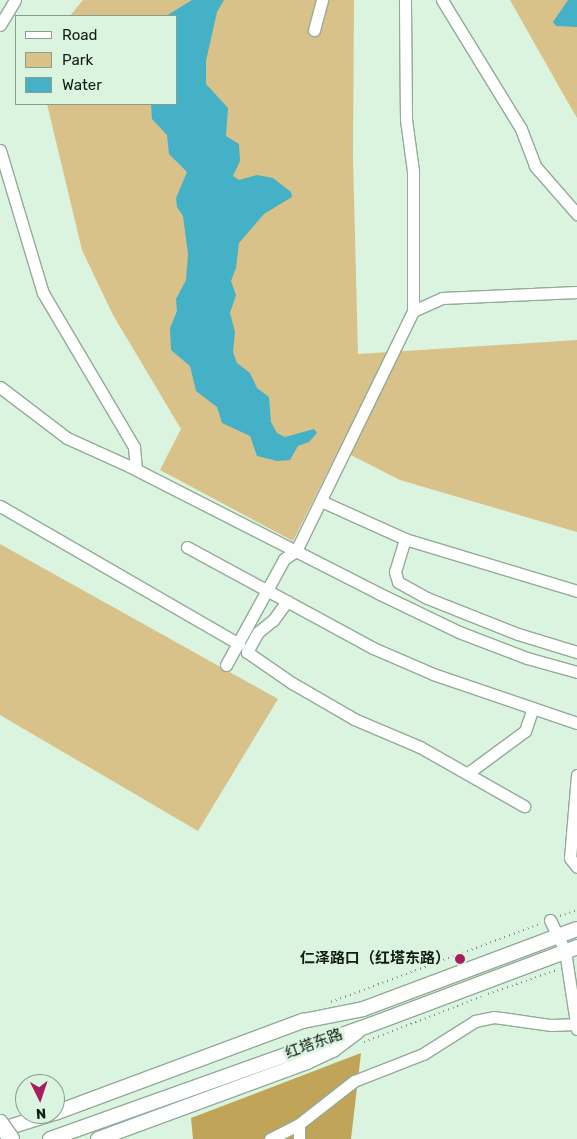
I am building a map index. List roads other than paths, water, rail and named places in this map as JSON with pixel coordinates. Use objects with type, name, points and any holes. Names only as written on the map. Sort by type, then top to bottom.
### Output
[{"type":"highway","points":[[0,1123],[11,1139]]},
{"type":"main road","name":"红塔东路","points":[[65,1109],[303,1021],[363,1009],[577,929]]},
{"type":"main road","name":"红塔东路","points":[[50,1139],[362,1028],[571,949]]},
{"type":"main road","points":[[98,1139],[307,1062],[348,1040],[362,1028]]},
{"type":"main road","points":[[0,1130],[19,1124]]},
{"type":"street","points":[[0,25],[15,0]]},
{"type":"street","points":[[314,30],[322,0]]},
{"type":"street","points":[[226,665],[284,560],[296,551],[413,311],[413,171],[406,119],[405,0]]},
{"type":"street","points":[[442,0],[521,129],[535,166],[577,214]]},
{"type":"street","points":[[0,150],[44,293],[134,447],[136,469]]},
{"type":"street","points":[[413,311],[442,298],[577,292]]},
{"type":"street","points":[[0,387],[67,438],[136,469],[459,632],[527,658],[577,672]]},
{"type":"street","points":[[321,502],[405,539],[577,591]]},
{"type":"street","points":[[0,506],[239,644]]},
{"type":"street","points":[[405,539],[394,572],[398,582],[428,598],[518,634],[577,652]]},
{"type":"street","points":[[187,547],[382,652],[433,674],[577,722]]},
{"type":"street","points":[[287,600],[273,620],[258,632],[247,652],[292,683],[354,719],[420,747],[468,772],[524,806]]},
{"type":"street","points":[[468,772],[526,731],[532,708]]},
{"type":"street","points":[[577,775],[570,858],[577,867]]},
{"type":"street","points":[[270,1139],[299,1124],[354,1081],[423,1054],[476,1021],[494,1017],[577,1027],[568,966],[571,949],[558,936],[550,920]]},
{"type":"street","points":[[299,1124],[299,1139]]},
{"type":"water","points":[[192,0],[224,0],[217,12],[206,61],[206,84],[228,108],[226,136],[239,144],[240,161],[233,176],[239,180],[257,175],[273,178],[291,192],[292,197],[264,214],[239,243],[236,268],[231,281],[236,295],[230,313],[235,332],[233,352],[237,363],[250,373],[257,388],[269,397],[271,422],[277,433],[285,437],[314,429],[317,433],[309,442],[298,446],[290,460],[277,461],[257,456],[250,436],[222,423],[217,407],[196,391],[190,366],[171,350],[170,328],[177,311],[176,299],[186,280],[188,254],[183,216],[177,207],[176,198],[187,172],[169,154],[167,135],[152,119],[151,105],[178,105],[178,15],[168,15]]},
{"type":"water","points":[[568,0],[577,0],[577,27],[556,26],[553,22]]},
{"type":"place","name":"仁泽路口（红塔东路）","points":[[460,959]]}]
